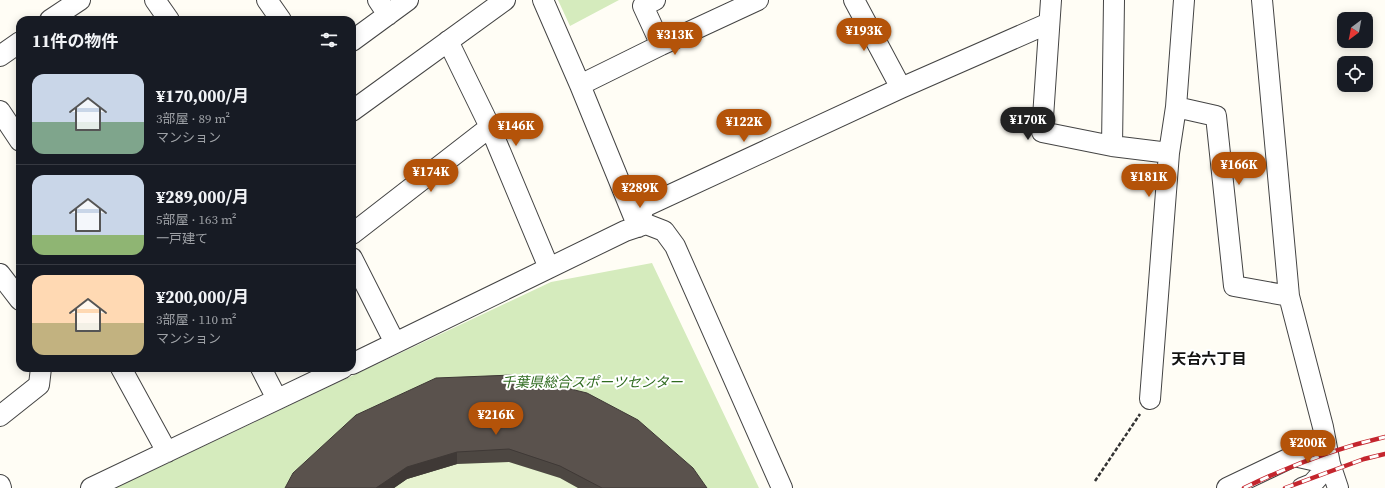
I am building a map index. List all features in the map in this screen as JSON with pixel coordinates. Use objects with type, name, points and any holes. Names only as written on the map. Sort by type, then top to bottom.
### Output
[{"type":"street","points":[[56,16],[80,0]]},
{"type":"street","points":[[155,0],[166,16]]},
{"type":"street","points":[[267,0],[278,16]]},
{"type":"street","points":[[356,37],[383,7],[408,0]]},
{"type":"street","points":[[356,108],[505,0]]},
{"type":"street","points":[[543,0],[638,227]]},
{"type":"street","points":[[655,0],[643,6],[661,45]]},
{"type":"street","points":[[580,86],[661,45],[758,0]]},
{"type":"street","points":[[854,0],[901,88]]},
{"type":"street","points":[[1051,0],[1042,132],[1112,146],[1169,152]]},
{"type":"street","points":[[1112,146],[1114,0]]},
{"type":"street","points":[[1150,399],[1169,152],[1176,107],[1184,0]]},
{"type":"street","points":[[1262,0],[1289,296],[1323,427],[1330,464],[1338,488]]},
{"type":"street","points":[[638,227],[644,207],[901,88],[1049,23]]},
{"type":"street","points":[[448,41],[490,127],[549,268]]},
{"type":"street","points":[[0,56],[16,45]]},
{"type":"street","points":[[1176,107],[1216,116],[1234,286],[1289,296]]},
{"type":"street","points":[[0,111],[16,135]]},
{"type":"street","points":[[356,231],[490,127]]},
{"type":"street","points":[[356,362],[625,231],[646,224],[664,231],[675,246],[782,488]]},
{"type":"street","points":[[356,266],[395,343]]},
{"type":"street","points":[[0,416],[39,385],[41,372]]},
{"type":"street","points":[[123,372],[167,452]]},
{"type":"street","points":[[263,372],[278,399]]},
{"type":"street","points":[[91,488],[335,372]]},
{"type":"street","points":[[1227,488],[1294,456],[1330,464]]},
{"type":"street","points":[[1302,488],[1312,484],[1330,464]]},
{"type":"path","points":[[1094,481],[1150,399]]},
{"type":"green space","points":[[558,0],[619,0],[570,26]]},
{"type":"green space","name":"千葉県総合スポーツセンター","points":[[652,263],[759,488],[115,488],[551,282]]},
{"type":"green space","points":[[509,462],[560,478],[578,488],[394,488],[407,479],[457,464]]},
{"type":"building","points":[[513,375],[587,393],[638,420],[693,468],[707,488],[602,488],[560,466],[509,449],[457,452],[407,467],[376,488],[285,488],[293,473],[356,415],[436,378]]},
{"type":"railway","points":[[1244,488],[1313,458],[1385,437]]},
{"type":"railway","points":[[1285,488],[1364,459],[1385,454]]},
{"type":"district","name":"天台六丁目","points":[[1209,359]]}]
